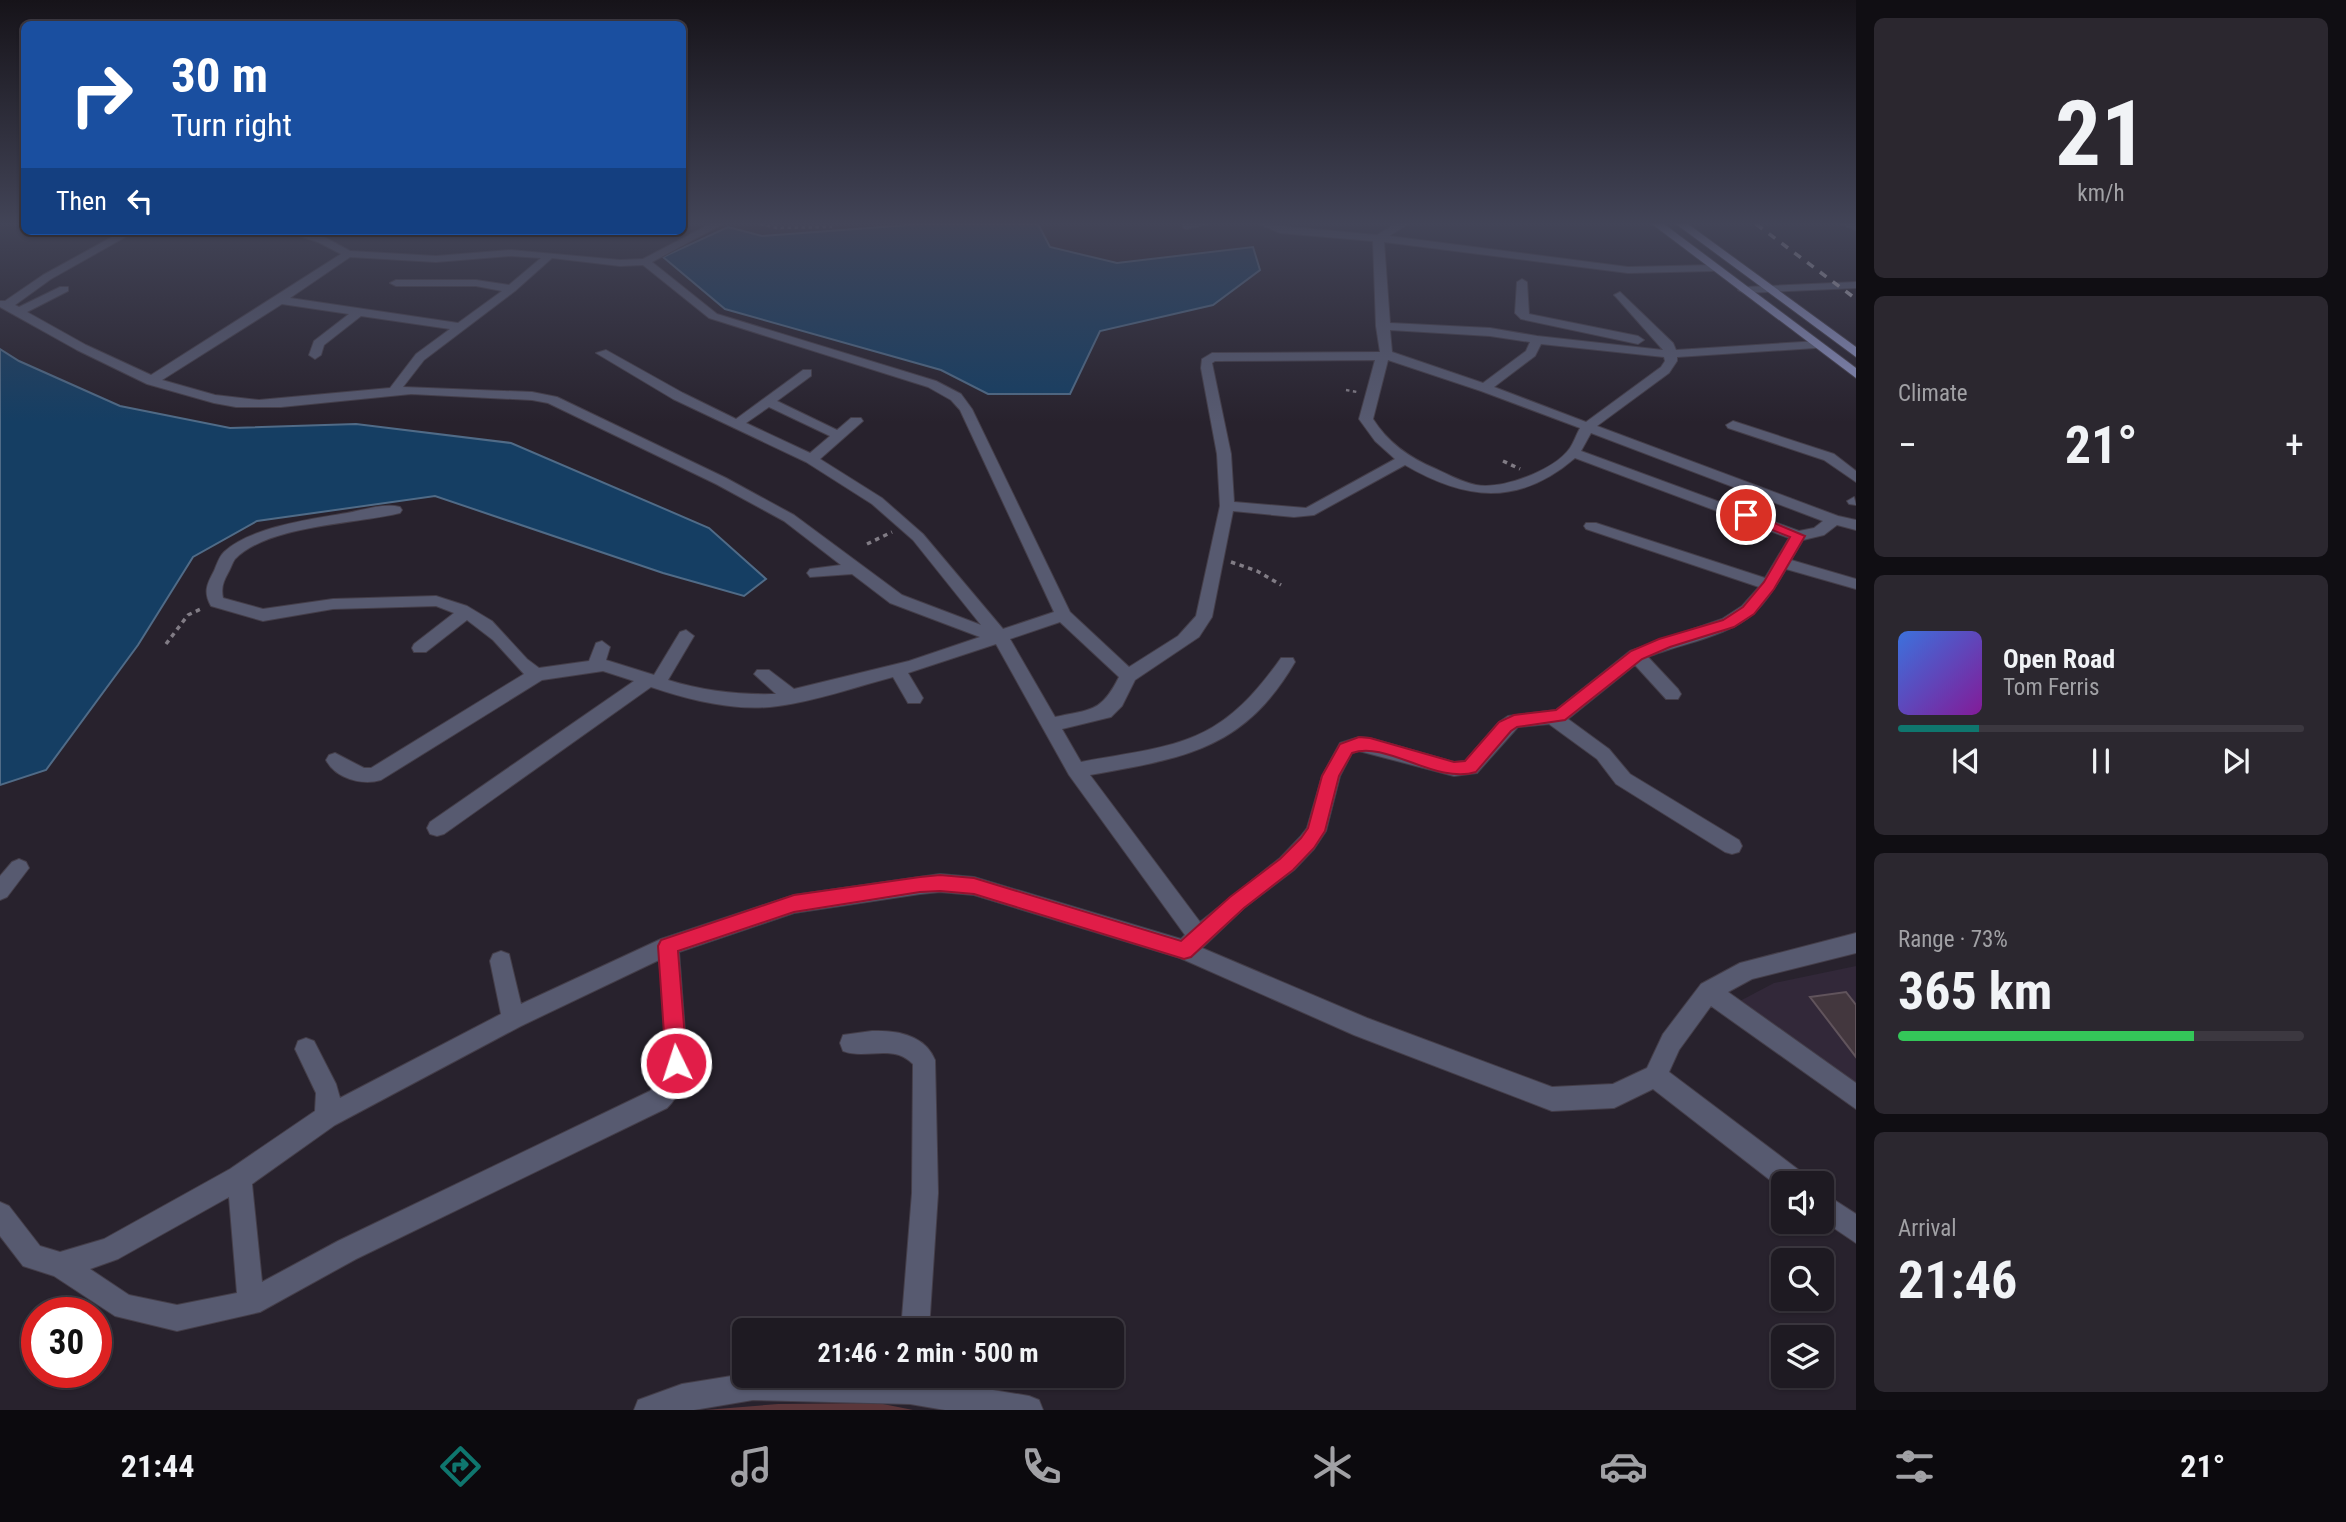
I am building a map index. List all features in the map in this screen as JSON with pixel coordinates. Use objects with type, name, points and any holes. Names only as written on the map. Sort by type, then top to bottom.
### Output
[{"type":"main road","points":[[1744,290],[1856,374]]},
{"type":"main road","points":[[1769,290],[1856,353]]},
{"type":"street","points":[[8,307],[30,290]]},
{"type":"street","points":[[8,307],[62,290]]},
{"type":"street","points":[[152,381],[295,290]]},
{"type":"street","points":[[394,391],[410,367],[510,290]]},
{"type":"street","points":[[680,290],[713,316],[932,384],[956,397],[966,409],[1063,615],[1128,676]]},
{"type":"street","points":[[1380,290],[1386,355]]},
{"type":"street","points":[[1522,290],[1521,313],[1525,317],[1670,350]]},
{"type":"street","points":[[1744,290],[1749,290]]},
{"type":"street","points":[[1386,355],[1382,358],[1366,419],[1372,429],[1403,460],[1468,488],[1483,491],[1519,485],[1573,453],[1588,426],[1665,370],[1671,361],[1670,350],[1620,295]]},
{"type":"street","points":[[280,300],[459,327]]},
{"type":"street","points":[[8,307],[89,354],[152,381],[216,400],[324,400],[394,391],[532,396],[552,400],[721,481],[789,519],[896,598],[915,608],[1001,638]]},
{"type":"street","points":[[315,355],[314,348],[318,344],[359,312]]},
{"type":"street","points":[[1382,326],[1490,332],[1537,341],[1670,350],[1815,344]]},
{"type":"street","points":[[1485,388],[1531,353],[1537,341]]},
{"type":"street","points":[[602,353],[678,396],[811,459],[877,501],[918,537],[1001,638],[1076,770],[1191,943]]},
{"type":"street","points":[[1051,725],[1105,712],[1116,701],[1128,676],[1194,633],[1204,617],[1227,506],[1224,454],[1206,362],[1212,357],[1386,355],[1485,388],[1834,520],[1856,525]]},
{"type":"street","points":[[737,424],[807,373]]},
{"type":"street","points":[[768,401],[839,436]]},
{"type":"street","points":[[811,459],[856,421]]},
{"type":"street","points":[[1732,425],[1829,457],[1856,478]]},
{"type":"street","points":[[1573,453],[1798,536],[1819,532],[1834,520]]},
{"type":"street","points":[[1227,506],[1309,512],[1403,460]]},
{"type":"street","points":[[395,510],[324,520],[248,545],[229,556],[214,585],[213,593],[217,602],[263,615],[333,604],[436,601],[449,604],[497,634],[526,668],[538,674]]},
{"type":"street","points":[[1591,526],[1769,585]]},
{"type":"street","points":[[1191,943],[1287,864],[1317,831],[1331,776],[1346,748],[1359,744],[1370,745],[1454,769],[1470,768],[1505,726],[1514,721],[1554,718],[1636,655],[1728,623],[1748,610],[1769,585],[1798,536]]},
{"type":"street","points":[[1781,562],[1856,584]]},
{"type":"street","points":[[815,573],[857,568]]},
{"type":"street","points":[[420,648],[465,613]]},
{"type":"street","points":[[335,760],[361,776],[374,775],[538,674],[599,656],[653,681],[692,694],[751,701],[792,697],[897,670],[1001,638],[1063,615]]},
{"type":"street","points":[[438,828],[653,681],[686,636]]},
{"type":"street","points":[[1636,655],[1672,694]]},
{"type":"street","points":[[1076,770],[1187,747],[1216,736],[1266,693],[1287,662]]},
{"type":"street","points":[[897,670],[914,698]]},
{"type":"street","points":[[763,674],[792,697]]},
{"type":"street","points":[[1554,718],[1603,754],[1623,779],[1732,846]]},
{"type":"street","points":[[0,891],[19,868]]},
{"type":"street","points":[[60,1265],[109,1250],[174,1216],[239,1178],[327,1117],[513,1019],[668,946],[794,904],[940,883],[974,886],[1191,943],[1362,1027],[1552,1099],[1614,1096],[1655,1076],[1671,1042],[1709,990],[1748,970],[1856,943]]},
{"type":"street","points":[[0,1215],[32,1257],[60,1265],[124,1307],[177,1318],[251,1303],[347,1250],[613,1120],[650,1105],[669,1088],[676,1063],[668,946]]},
{"type":"street","points":[[502,961],[513,1019]]},
{"type":"street","points":[[1709,990],[1856,1097]]},
{"type":"street","points":[[851,1044],[896,1042],[915,1048],[924,1060],[925,1193],[916,1318]]},
{"type":"street","points":[[306,1049],[328,1092],[327,1117]]},
{"type":"street","points":[[1655,1076],[1779,1171]]},
{"type":"street","points":[[239,1178],[246,1222],[251,1303]]},
{"type":"street","points":[[1834,1213],[1856,1230]]},
{"type":"street","points":[[648,1410],[682,1398],[741,1388]]},
{"type":"street","points":[[933,1388],[1029,1410]]},
{"type":"path","points":[[867,544],[905,526]]},
{"type":"path","points":[[1216,559],[1235,562],[1258,571],[1281,585]]},
{"type":"path","points":[[166,644],[188,615],[217,602]]},
{"type":"shaded area","points":[[1856,966],[1856,1086],[1738,1002],[1774,983]]},
{"type":"shaded area","points":[[878,1403],[913,1410],[705,1410],[778,1404]]},
{"type":"water","points":[[702,290],[1233,290],[1213,305],[1100,331],[1070,394],[988,394],[941,370],[725,309]]},
{"type":"water","points":[[0,349],[19,361],[120,406],[230,428],[356,424],[511,443],[709,528],[766,579],[744,596],[663,573],[435,496],[257,521],[193,557],[138,645],[46,770],[0,785]]},
{"type":"building","points":[[1846,992],[1856,1005],[1856,1057],[1810,997]]},
{"type":"railway","points":[[1844,290],[1856,299]]},
{"type":"route","points":[[676,1063],[668,946],[794,904],[920,884],[974,886],[1184,950],[1237,902],[1287,864],[1317,831],[1331,776],[1346,748],[1359,744],[1370,745],[1454,769],[1470,768],[1505,726],[1514,721],[1560,716],[1610,673],[1636,655],[1728,623],[1748,610],[1769,585],[1798,536],[1746,515]]}]
